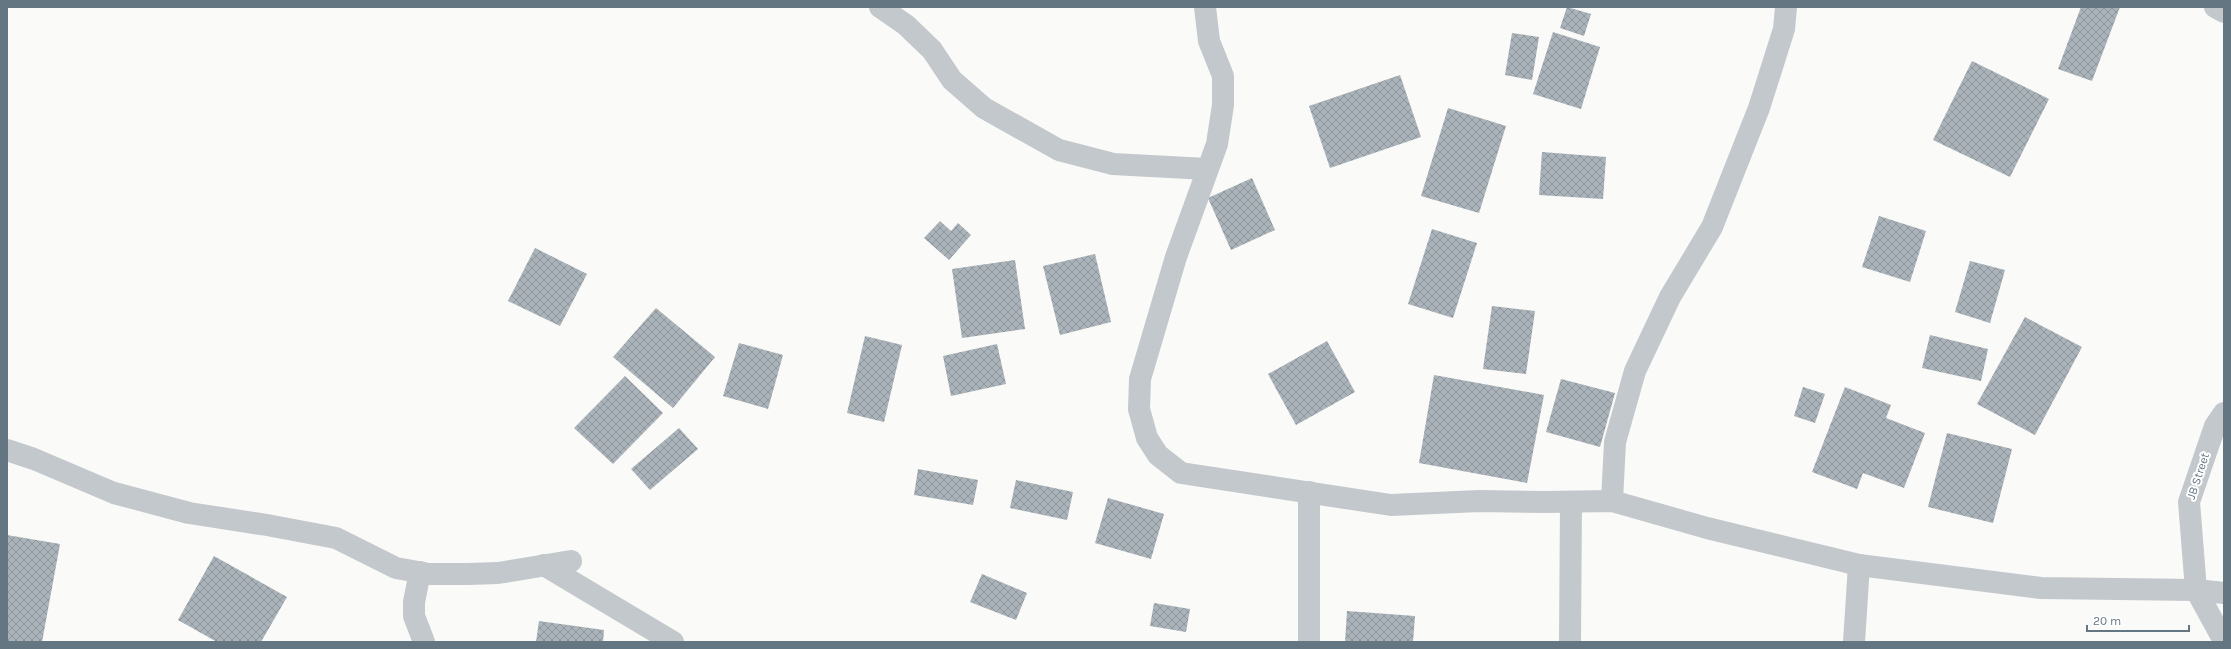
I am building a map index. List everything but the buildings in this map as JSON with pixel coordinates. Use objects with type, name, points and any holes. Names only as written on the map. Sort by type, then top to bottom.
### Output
[{"type":"street","points":[[880,7],[906,25],[926,45],[952,80],[984,108],[1058,150],[1113,164],[1207,169]]},
{"type":"street","points":[[1205,7],[1209,41],[1223,76],[1223,105],[1217,144],[1176,257],[1140,379],[1139,409],[1147,438],[1158,454],[1181,473],[1390,505],[1479,501],[1612,501],[1707,528],[1859,565],[2041,588],[2196,590],[2224,593]]},
{"type":"street","points":[[1612,501],[1615,442],[1635,371],[1670,297],[1712,227],[1759,108],[1784,29],[1786,7]]},
{"type":"street","points":[[2215,7],[2224,12]]},
{"type":"street","name":"JB Street","points":[[2196,590],[2189,502],[2214,426],[2224,413]]},
{"type":"street","points":[[7,450],[34,458],[114,493],[189,513],[267,525],[336,538],[396,568],[429,574],[491,573],[571,561]]},
{"type":"street","points":[[1309,492],[1309,642]]},
{"type":"street","points":[[1570,642],[1571,502]]},
{"type":"street","points":[[544,565],[673,642]]},
{"type":"street","points":[[1854,642],[1859,565]]},
{"type":"street","points":[[420,572],[414,602],[414,616],[424,642]]},
{"type":"street","points":[[2196,590],[2224,641]]}]
